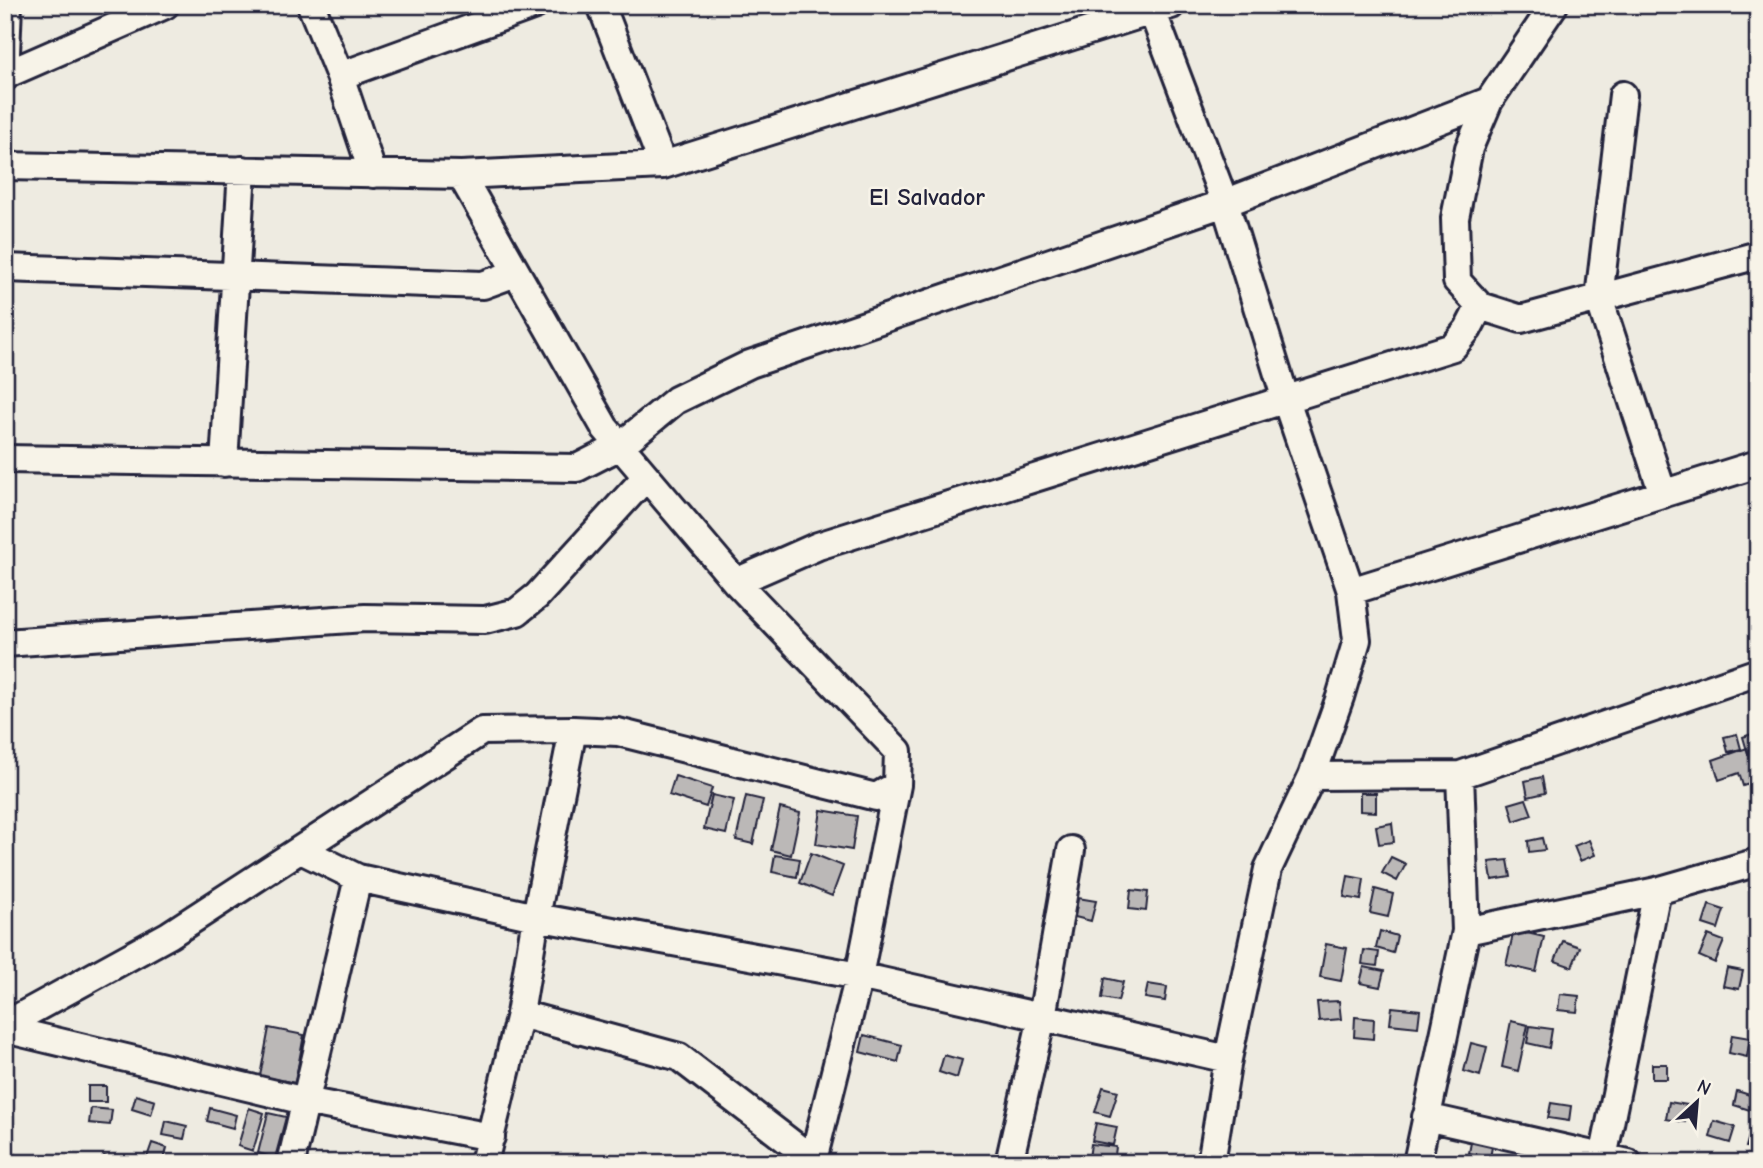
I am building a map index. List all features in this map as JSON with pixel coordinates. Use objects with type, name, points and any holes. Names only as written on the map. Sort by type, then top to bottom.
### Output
[{"type":"street","points":[[8,5],[5,76],[165,5]]},
{"type":"street","points":[[311,5],[340,76],[373,174]]},
{"type":"street","points":[[340,76],[535,5]]},
{"type":"street","points":[[601,5],[663,164]]},
{"type":"street","points":[[1554,5],[1489,101],[1469,148],[1455,218],[1457,281],[1480,306],[1521,319],[1758,255]]},
{"type":"street","points":[[5,166],[461,175],[663,164],[1158,8],[1225,203],[1286,400],[1351,591],[1357,640],[1312,776],[1268,869],[1228,1059],[1211,1163]]},
{"type":"street","points":[[1623,95],[1599,298],[1663,494]]},
{"type":"street","points":[[5,459],[577,468],[620,446],[676,400],[750,364],[1225,203],[1489,101]]},
{"type":"street","points":[[225,463],[242,170]]},
{"type":"street","points":[[461,175],[605,428],[736,582],[898,751],[897,785],[859,976],[815,1161],[679,1057],[520,1014]]},
{"type":"street","points":[[5,268],[483,285],[516,273]]},
{"type":"street","points":[[736,582],[818,546],[1453,347],[1468,329],[1480,306]]},
{"type":"street","points":[[1351,591],[1758,464]]},
{"type":"street","points":[[5,643],[365,618],[485,620],[517,612],[537,596],[646,477]]},
{"type":"street","points":[[1312,776],[1460,775],[1758,672]]},
{"type":"street","points":[[484,1163],[520,1014],[573,730]]},
{"type":"street","points":[[5,1027],[169,935],[482,731],[618,732],[876,797],[897,785]]},
{"type":"street","points":[[1417,1163],[1466,931],[1460,775]]},
{"type":"street","points":[[301,850],[358,878],[536,917],[859,976],[1228,1059]]},
{"type":"street","points":[[1009,1163],[1042,1017],[1072,850]]},
{"type":"street","points":[[1466,931],[1657,891],[1758,862]]},
{"type":"street","points":[[291,1163],[358,878]]},
{"type":"street","points":[[1426,1117],[1611,1161],[1657,891]]},
{"type":"street","points":[[5,1027],[305,1101],[491,1137]]},
{"type":"building","points":[[1758,732],[1758,751],[1748,754],[1743,737]]},
{"type":"building","points":[[1737,734],[1741,749],[1728,752],[1724,737]]},
{"type":"building","points":[[1747,748],[1758,781],[1743,786],[1739,773],[1719,780],[1713,760]]},
{"type":"building","points":[[675,776],[712,788],[706,807],[669,795]]},
{"type":"building","points":[[1542,777],[1545,793],[1528,797],[1525,781]]},
{"type":"building","points":[[1360,793],[1376,793],[1376,812],[1360,811]]},
{"type":"building","points":[[712,795],[734,800],[726,834],[704,829]]},
{"type":"building","points":[[746,796],[763,800],[753,844],[736,840]]},
{"type":"building","points":[[1526,799],[1532,815],[1514,821],[1509,804]]},
{"type":"building","points":[[780,808],[800,813],[791,855],[771,850]]},
{"type":"building","points":[[821,810],[857,816],[852,850],[816,844]]},
{"type":"building","points":[[1392,823],[1394,842],[1379,844],[1376,826]]},
{"type":"building","points":[[1542,838],[1545,850],[1529,852],[1528,841]]},
{"type":"building","points":[[1589,840],[1595,855],[1580,861],[1574,846]]},
{"type":"building","points":[[811,853],[843,866],[832,896],[800,883]]},
{"type":"building","points":[[775,855],[800,859],[797,877],[772,872]]},
{"type":"building","points":[[1391,857],[1406,864],[1397,881],[1382,873]]},
{"type":"building","points":[[1508,860],[1511,877],[1492,880],[1489,862]]},
{"type":"building","points":[[1348,876],[1364,879],[1361,900],[1344,897]]},
{"type":"building","points":[[1375,889],[1393,894],[1388,917],[1370,913]]},
{"type":"building","points":[[1131,890],[1148,892],[1146,911],[1129,909]]},
{"type":"building","points":[[1078,898],[1096,901],[1091,921],[1075,917]]},
{"type":"building","points":[[1709,905],[1724,910],[1718,929],[1703,924]]},
{"type":"building","points":[[1514,930],[1544,937],[1536,972],[1506,965]]},
{"type":"building","points":[[1380,931],[1397,936],[1393,953],[1376,948]]},
{"type":"building","points":[[1708,935],[1724,941],[1715,963],[1699,956]]},
{"type":"building","points":[[1563,941],[1580,947],[1572,967],[1555,961]]},
{"type":"building","points":[[1326,944],[1347,948],[1341,981],[1320,977]]},
{"type":"building","points":[[1364,950],[1379,952],[1377,966],[1362,964]]},
{"type":"building","points":[[1364,967],[1384,971],[1380,987],[1360,983]]},
{"type":"building","points":[[1727,968],[1743,971],[1739,989],[1723,986]]},
{"type":"building","points":[[1105,978],[1123,982],[1118,1001],[1102,998]]},
{"type":"building","points":[[1148,984],[1167,987],[1165,1001],[1145,998]]},
{"type":"building","points":[[1560,994],[1579,996],[1577,1012],[1558,1010]]},
{"type":"building","points":[[1339,1001],[1341,1019],[1319,1021],[1317,1002]]},
{"type":"building","points":[[1392,1007],[1420,1010],[1418,1027],[1390,1024]]},
{"type":"building","points":[[1355,1017],[1374,1019],[1373,1039],[1354,1037]]},
{"type":"building","points":[[1511,1021],[1528,1025],[1518,1071],[1502,1067]]},
{"type":"building","points":[[1530,1026],[1552,1029],[1549,1048],[1527,1043]]},
{"type":"building","points":[[269,1028],[304,1035],[295,1083],[260,1076]]},
{"type":"building","points":[[864,1035],[902,1045],[898,1062],[860,1052]]},
{"type":"building","points":[[1732,1035],[1750,1038],[1747,1057],[1729,1053]]},
{"type":"building","points":[[1471,1043],[1487,1047],[1480,1076],[1464,1071]]},
{"type":"building","points":[[944,1055],[962,1060],[957,1078],[939,1072]]},
{"type":"building","points":[[1652,1064],[1667,1064],[1667,1079],[1652,1079]]},
{"type":"building","points":[[88,1086],[106,1086],[106,1102],[88,1102]]},
{"type":"building","points":[[1103,1087],[1118,1091],[1110,1116],[1095,1112]]},
{"type":"building","points":[[1737,1091],[1756,1097],[1753,1111],[1734,1105]]},
{"type":"building","points":[[136,1095],[155,1101],[151,1115],[132,1109]]},
{"type":"building","points":[[1669,1102],[1688,1105],[1685,1122],[1666,1119]]},
{"type":"building","points":[[1551,1103],[1571,1106],[1569,1121],[1548,1118]]},
{"type":"building","points":[[91,1108],[112,1110],[110,1125],[89,1123]]},
{"type":"building","points":[[210,1108],[236,1115],[233,1128],[207,1121]]},
{"type":"building","points":[[249,1108],[264,1113],[253,1151],[238,1146]]},
{"type":"building","points":[[268,1113],[286,1117],[275,1158],[258,1153]]},
{"type":"building","points":[[166,1121],[187,1126],[184,1139],[163,1135]]},
{"type":"building","points":[[1714,1121],[1735,1127],[1730,1143],[1710,1137]]},
{"type":"building","points":[[1096,1123],[1117,1127],[1113,1145],[1092,1141]]},
{"type":"building","points":[[1752,1125],[1758,1127],[1758,1150],[1746,1147]]},
{"type":"building","points":[[1472,1137],[1493,1141],[1490,1158],[1469,1153]]},
{"type":"building","points":[[152,1143],[167,1148],[163,1163],[145,1163]]},
{"type":"building","points":[[1091,1144],[1116,1147],[1114,1162],[1089,1158]]},
{"type":"building","points":[[104,1156],[130,1163],[102,1163]]},
{"type":"district","name":"El Salvador","points":[[927,197]]}]
